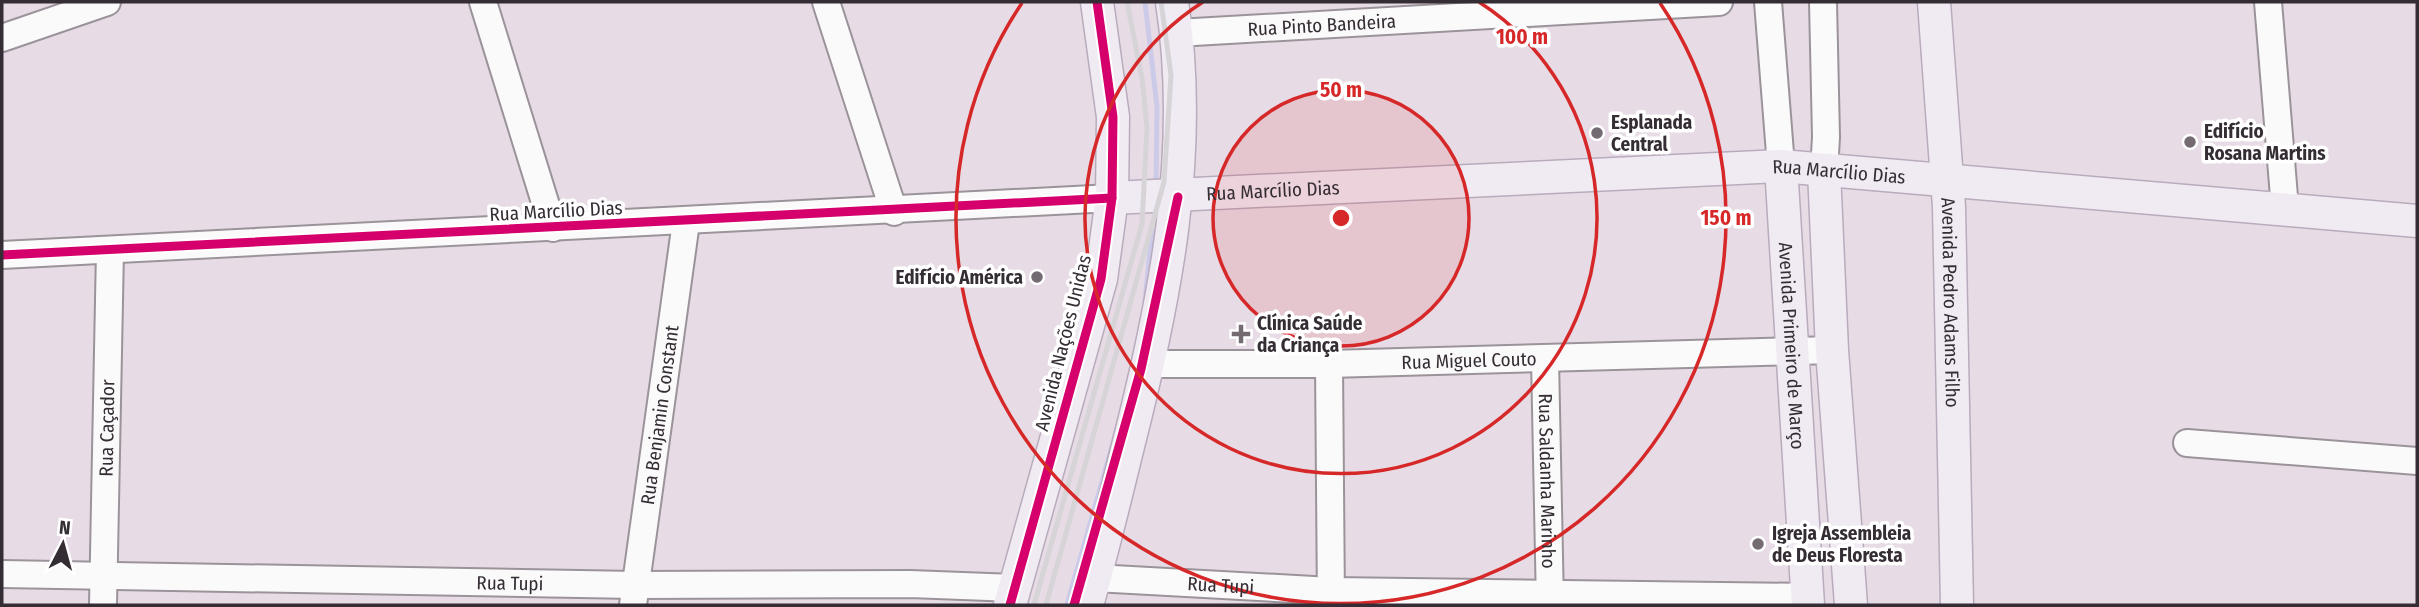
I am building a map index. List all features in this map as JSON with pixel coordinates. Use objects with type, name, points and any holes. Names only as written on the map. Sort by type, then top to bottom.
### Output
[{"type":"main road","name":"Avenida Nações Unidas","points":[[1013,597],[1101,279],[1112,198],[1113,117],[1097,2]]},
{"type":"main road","points":[[1091,592],[1149,364],[1178,197],[1180,110],[1177,33],[1172,2]]},
{"type":"main road","name":"Avenida Pedro Adams Filho","points":[[1934,2],[1947,182],[1957,605]]},
{"type":"main road","name":"Rua Marcílio Dias","points":[[1112,198],[1178,197],[1781,166],[2417,220]]},
{"type":"main road","name":"Avenida Primeiro de Março","points":[[1781,166],[1790,352],[1808,601]]},
{"type":"main road","points":[[1824,171],[1832,351],[1851,605]]},
{"type":"street","points":[[2,38],[107,2]]},
{"type":"street","points":[[483,2],[553,228]]},
{"type":"street","points":[[826,2],[894,212]]},
{"type":"street","name":"Rua Pinto Bandeira","points":[[1177,33],[1719,2]]},
{"type":"street","name":"Avenida Primeiro de Março","points":[[1768,2],[1781,166]]},
{"type":"street","points":[[1823,2],[1826,137],[1824,171]]},
{"type":"street","points":[[2268,2],[2285,209]]},
{"type":"street","name":"Rua Marcílio Dias","points":[[2,255],[894,212],[1112,198]]},
{"type":"street","name":"Rua Benjamin Constant","points":[[635,595],[686,222]]},
{"type":"street","name":"Rua Caçador","points":[[103,605],[110,250]]},
{"type":"street","name":"Rua Miguel Couto","points":[[1149,364],[1329,364],[1832,351]]},
{"type":"street","name":"Rua Saldanha Marinho","points":[[1545,359],[1550,599]]},
{"type":"street","points":[[1329,364],[1331,598]]},
{"type":"street","points":[[2187,443],[2417,461]]},
{"type":"street","name":"Rua Tupi","points":[[2,574],[104,575],[358,593],[635,595],[910,584],[1013,597]]},
{"type":"street","name":"Rua Tupi","points":[[1091,592],[1331,598],[1808,601]]},
{"type":"waterway","points":[[1145,2],[1157,107],[1156,186]]},
{"type":"waterway","points":[[1145,301],[1152,231]]},
{"type":"waterway","points":[[1067,605],[1113,443]]},
{"type":"railway","points":[[1034,605],[1142,224],[1147,128],[1142,78],[1127,2]]},
{"type":"railway","points":[[1046,605],[1164,182],[1171,75],[1161,2]]},
{"type":"cycle path","points":[[1010,605],[1101,279],[1112,198],[1113,117],[1097,2]]},
{"type":"cycle path","points":[[1074,605],[1141,369],[1178,197]]},
{"type":"cycle path","points":[[2,255],[1112,198]]},
{"type":"place","name":"Esplanada Central","points":[[1597,133]]},
{"type":"place","name":"Edifício Rosana Martins","points":[[2190,142]]},
{"type":"place","name":"Edifício América","points":[[1037,277]]},
{"type":"place","name":"Clínica Saúde da Criança","points":[[1241,334]]},
{"type":"place","name":"Igreja Assembleia de Deus Floresta","points":[[1758,544]]}]
